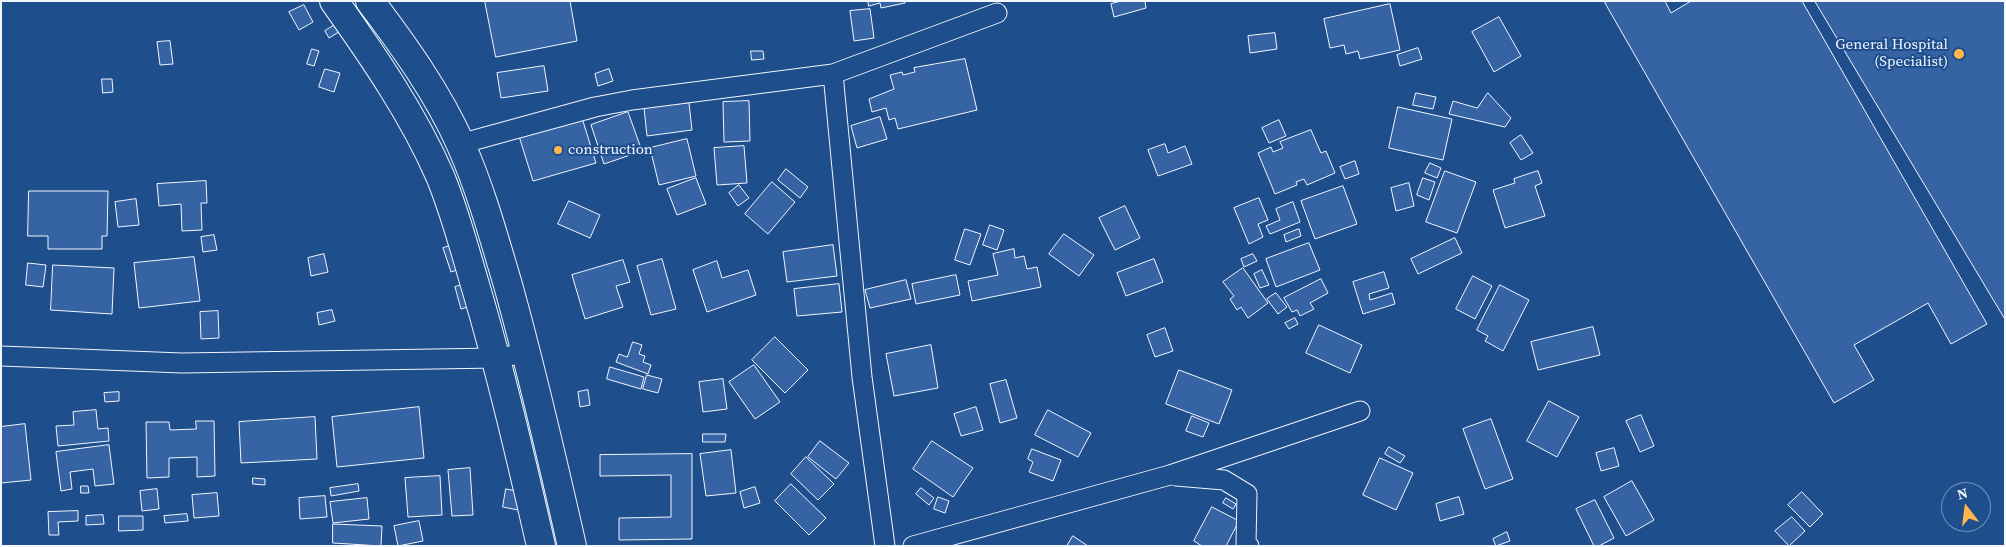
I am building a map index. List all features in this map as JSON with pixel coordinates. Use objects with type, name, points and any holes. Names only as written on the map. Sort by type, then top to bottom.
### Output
[{"type":"street","points":[[334,1],[424,143],[440,177],[458,224],[497,358],[541,546]]},
{"type":"street","points":[[376,5],[417,67],[460,144],[485,208],[527,354],[572,546]]},
{"type":"street","points":[[460,144],[595,107],[632,100],[833,74],[997,13]]},
{"type":"street","points":[[833,74],[862,377],[885,546]]},
{"type":"street","points":[[1,356],[182,363],[497,358],[527,354]]},
{"type":"street","points":[[913,546],[1170,475],[1360,411]]},
{"type":"street","points":[[1170,475],[1224,480],[1247,494],[1246,543],[1249,546]]},
{"type":"building","points":[[485,1],[570,1],[577,41],[496,57]]},
{"type":"building","points":[[868,1],[905,1],[905,3],[881,8],[880,3],[869,6]]},
{"type":"building","points":[[1122,1],[1145,1],[1146,8],[1114,17],[1111,4]]},
{"type":"building","points":[[1608,1],[1665,1],[1671,13],[1691,1],[1802,1],[1987,324],[1951,344],[1928,303],[1854,345],[1874,380],[1834,403],[1605,3]]},
{"type":"building","points":[[1815,1],[2005,1],[2005,319]]},
{"type":"building","points":[[1390,4],[1400,50],[1360,59],[1358,51],[1346,54],[1344,45],[1330,48],[1324,19]]},
{"type":"building","points":[[304,5],[313,22],[299,30],[289,12]]},
{"type":"building","points":[[870,9],[874,38],[854,41],[850,11]]},
{"type":"building","points":[[1499,17],[1521,56],[1494,72],[1472,32]]},
{"type":"building","points":[[338,23],[342,30],[329,38],[325,31]]},
{"type":"building","points":[[1275,33],[1277,49],[1250,53],[1248,36]]},
{"type":"building","points":[[170,41],[173,64],[160,65],[157,42]]},
{"type":"building","points":[[1418,48],[1422,59],[1400,66],[1397,55]]},
{"type":"building","points":[[312,49],[319,51],[314,66],[307,64]]},
{"type":"building","points":[[751,51],[763,51],[764,59],[752,60]]},
{"type":"building","points":[[965,59],[977,110],[898,129],[895,118],[889,120],[886,108],[872,112],[869,99],[894,89],[890,75],[902,72],[903,75],[915,72],[914,68]]},
{"type":"building","points":[[544,66],[548,91],[501,98],[497,73]]},
{"type":"building","points":[[325,69],[340,73],[334,92],[319,87]]},
{"type":"building","points":[[609,69],[613,81],[598,86],[595,74]]},
{"type":"building","points":[[102,79],[112,79],[113,92],[103,93]]},
{"type":"building","points":[[1416,93],[1436,97],[1433,109],[1413,105]]},
{"type":"building","points":[[1488,93],[1511,118],[1505,127],[1449,114],[1453,101],[1477,108]]},
{"type":"building","points":[[749,101],[750,141],[724,142],[723,102]]},
{"type":"building","points":[[689,103],[692,130],[647,136],[644,108]]},
{"type":"building","points":[[1398,107],[1452,119],[1443,160],[1389,148]]},
{"type":"building","points":[[628,112],[642,151],[604,164],[591,125]]},
{"type":"building","points":[[880,117],[887,139],[857,148],[851,126]]},
{"type":"building","name":"construction","points":[[582,118],[596,163],[533,181],[519,136]]},
{"type":"building","points":[[1279,120],[1286,136],[1269,143],[1262,128]]},
{"type":"building","points":[[1311,130],[1321,153],[1326,151],[1335,173],[1307,185],[1304,179],[1296,182],[1297,185],[1275,194],[1258,153],[1271,147],[1273,152],[1283,148],[1280,142]]},
{"type":"building","points":[[1521,135],[1533,153],[1521,160],[1510,143]]},
{"type":"building","points":[[687,139],[696,176],[659,185],[650,148]]},
{"type":"building","points":[[1165,144],[1168,153],[1185,146],[1192,164],[1158,176],[1148,150]]},
{"type":"building","points":[[744,146],[747,183],[717,185],[714,148]]},
{"type":"building","points":[[1355,161],[1359,174],[1345,179],[1340,167]]},
{"type":"building","points":[[1430,163],[1441,168],[1437,178],[1425,173]]},
{"type":"building","points":[[786,169],[808,187],[800,198],[778,180]]},
{"type":"building","points":[[1445,171],[1476,182],[1457,233],[1426,222]]},
{"type":"building","points":[[1538,171],[1542,183],[1535,186],[1545,216],[1505,228],[1493,190],[1515,183],[1514,179]]},
{"type":"building","points":[[696,178],[706,204],[677,215],[667,189]]},
{"type":"building","points":[[1423,178],[1435,182],[1429,200],[1417,195]]},
{"type":"building","points":[[206,181],[207,203],[201,203],[202,230],[182,231],[181,204],[159,206],[157,184]]},
{"type":"building","points":[[772,182],[795,202],[768,234],[745,214]]},
{"type":"building","points":[[1409,183],[1414,206],[1396,211],[1391,188]]},
{"type":"building","points":[[739,185],[749,198],[738,206],[729,193]]},
{"type":"building","points":[[1343,186],[1357,224],[1315,239],[1301,201]]},
{"type":"building","points":[[29,191],[108,191],[107,236],[102,236],[102,249],[48,249],[48,236],[28,236]]},
{"type":"building","points":[[1259,198],[1268,220],[1258,224],[1263,237],[1249,244],[1234,208]]},
{"type":"building","points":[[136,199],[139,225],[118,227],[115,202]]},
{"type":"building","points":[[569,201],[600,215],[590,238],[558,224]]},
{"type":"building","points":[[1293,202],[1300,222],[1270,234],[1266,226],[1280,220],[1276,209]]},
{"type":"building","points":[[1125,206],[1140,238],[1115,250],[1099,218]]},
{"type":"building","points":[[990,225],[1004,230],[997,250],[983,245]]},
{"type":"building","points":[[965,229],[981,234],[970,265],[955,260]]},
{"type":"building","points":[[1299,229],[1301,236],[1286,242],[1284,235]]},
{"type":"building","points":[[1064,234],[1094,255],[1079,276],[1049,254]]},
{"type":"building","points":[[214,235],[217,250],[203,252],[201,237]]},
{"type":"building","points":[[1455,238],[1462,253],[1418,274],[1411,259]]},
{"type":"building","points":[[1309,243],[1320,270],[1276,287],[1266,259]]},
{"type":"building","points":[[833,245],[837,276],[787,282],[783,252]]},
{"type":"building","points":[[450,246],[457,270],[451,272],[443,248]]},
{"type":"building","points":[[1014,249],[1015,258],[1024,256],[1027,269],[1037,267],[1041,287],[972,301],[968,281],[998,275],[993,254]]},
{"type":"building","points":[[324,254],[328,272],[311,276],[308,258]]},
{"type":"building","points":[[1253,254],[1257,261],[1244,267],[1241,259]]},
{"type":"building","points":[[194,257],[200,301],[139,308],[134,263]]},
{"type":"building","points":[[662,259],[676,309],[651,315],[637,266]]},
{"type":"building","points":[[1154,259],[1163,282],[1126,296],[1117,273]]},
{"type":"building","points":[[623,260],[630,282],[616,286],[623,307],[585,319],[572,275]]},
{"type":"building","points":[[717,261],[722,278],[748,270],[756,295],[707,312],[693,270]]},
{"type":"building","points":[[28,263],[46,265],[43,287],[26,285]]},
{"type":"building","points":[[53,265],[114,268],[112,314],[51,310]]},
{"type":"building","points":[[1243,268],[1268,303],[1248,318],[1241,307],[1237,310],[1230,299],[1234,296],[1223,282]]},
{"type":"building","points":[[1262,270],[1269,285],[1260,288],[1254,274]]},
{"type":"building","points":[[1384,272],[1389,288],[1369,294],[1370,300],[1392,293],[1395,304],[1363,314],[1353,282]]},
{"type":"building","points":[[956,275],[960,295],[916,304],[912,284]]},
{"type":"building","points":[[1473,276],[1492,286],[1475,319],[1456,309]]},
{"type":"building","points":[[1321,279],[1328,293],[1310,303],[1314,309],[1300,316],[1297,310],[1292,312],[1284,298]]},
{"type":"building","points":[[906,280],[911,299],[870,308],[865,290]]},
{"type":"building","points":[[465,284],[471,306],[461,309],[455,287]]},
{"type":"building","points":[[839,284],[842,312],[797,316],[794,289]]},
{"type":"building","points":[[1500,285],[1529,300],[1503,351],[1485,341],[1488,336],[1477,330]]},
{"type":"building","points":[[1276,293],[1287,307],[1278,314],[1267,299]]},
{"type":"building","points":[[332,310],[335,321],[319,325],[317,313]]},
{"type":"building","points":[[218,311],[219,338],[201,339],[200,312]]},
{"type":"building","points":[[1295,318],[1298,324],[1289,329],[1285,323]]},
{"type":"building","points":[[1319,325],[1362,345],[1350,373],[1306,353]]},
{"type":"building","points":[[1593,327],[1600,355],[1538,370],[1531,342]]},
{"type":"building","points":[[1165,328],[1173,351],[1155,357],[1147,335]]},
{"type":"building","points":[[775,337],[808,370],[785,393],[752,360]]},
{"type":"building","points":[[633,342],[642,345],[639,354],[645,356],[643,362],[651,365],[648,374],[616,362],[619,354],[627,357]]},
{"type":"building","points":[[931,345],[938,388],[894,396],[886,354]]},
{"type":"building","points":[[754,365],[780,402],[755,419],[729,382]]},
{"type":"building","points":[[610,367],[644,377],[641,389],[607,379]]},
{"type":"building","points":[[1179,370],[1232,390],[1219,424],[1166,404]]},
{"type":"building","points":[[647,375],[662,379],[658,393],[643,389]]},
{"type":"building","points":[[723,379],[727,409],[703,412],[699,382]]},
{"type":"building","points":[[1006,380],[1017,418],[1000,423],[990,384]]},
{"type":"building","points":[[588,390],[590,405],[580,407],[578,392]]},
{"type":"building","points":[[119,392],[119,401],[105,402],[104,393]]},
{"type":"building","points":[[1549,401],[1579,417],[1557,457],[1527,441]]},
{"type":"building","points":[[419,407],[424,458],[337,467],[332,417]]},
{"type":"building","points":[[976,407],[983,430],[961,436],[954,414]]},
{"type":"building","points":[[96,410],[98,429],[108,428],[109,441],[58,446],[56,426],[74,425],[73,412]]},
{"type":"building","points":[[1048,410],[1091,433],[1078,457],[1035,435]]},
{"type":"building","points":[[1641,415],[1654,446],[1640,452],[1626,421]]},
{"type":"building","points":[[1192,416],[1209,423],[1203,437],[1186,431]]},
{"type":"building","points":[[315,417],[317,459],[241,463],[239,422]]},
{"type":"building","points":[[1491,419],[1513,479],[1485,489],[1463,429]]},
{"type":"building","points":[[196,421],[214,421],[215,476],[197,477],[197,457],[169,458],[169,477],[147,478],[146,422],[169,422],[170,430],[196,429]]},
{"type":"building","points":[[25,424],[31,480],[1,483],[1,427]]},
{"type":"building","points":[[703,434],[726,434],[725,442],[703,442]]},
{"type":"building","points":[[820,441],[849,463],[836,479],[808,457]]},
{"type":"building","points":[[932,441],[973,468],[953,497],[913,469]]},
{"type":"building","points":[[109,445],[114,484],[95,486],[93,469],[70,472],[72,489],[61,491],[56,452]]},
{"type":"building","points":[[1389,447],[1405,456],[1400,463],[1385,454]]},
{"type":"building","points":[[1614,448],[1619,466],[1601,471],[1596,453]]},
{"type":"building","points":[[1032,449],[1061,460],[1053,481],[1029,472],[1033,462],[1028,459]]},
{"type":"building","points":[[731,450],[736,493],[706,496],[700,454]]},
{"type":"building","points":[[692,454],[692,539],[619,540],[619,518],[671,517],[671,475],[600,476],[600,455]]},
{"type":"building","points":[[806,457],[834,484],[818,500],[791,474]]},
{"type":"building","points":[[1380,458],[1413,473],[1396,510],[1363,495]]},
{"type":"building","points":[[470,468],[473,515],[452,516],[448,470]]},
{"type":"building","points":[[440,476],[442,515],[408,517],[405,478]]},
{"type":"building","points":[[253,478],[265,479],[265,485],[253,484]]},
{"type":"building","points":[[1632,481],[1654,520],[1626,536],[1604,497]]},
{"type":"building","points":[[358,484],[359,491],[331,496],[330,488]]},
{"type":"building","points":[[791,484],[826,518],[809,535],[775,501]]},
{"type":"building","points":[[81,486],[88,486],[89,493],[81,493]]},
{"type":"building","points":[[755,487],[760,503],[744,508],[740,492]]},
{"type":"building","points":[[921,488],[934,498],[929,505],[916,494]]},
{"type":"building","points":[[157,489],[159,509],[142,511],[140,491]]},
{"type":"building","points":[[506,489],[522,492],[518,510],[503,507]]},
{"type":"building","points":[[1802,492],[1823,514],[1810,527],[1788,505]]},
{"type":"building","points":[[217,493],[219,516],[194,518],[192,495]]},
{"type":"building","points":[[325,496],[327,517],[300,519],[299,498]]},
{"type":"building","points":[[938,497],[949,501],[945,513],[934,509]]},
{"type":"building","points":[[1459,497],[1464,514],[1440,521],[1436,504]]},
{"type":"building","points":[[367,498],[369,519],[333,523],[330,502]]},
{"type":"building","points":[[1226,498],[1236,504],[1233,509],[1223,503]]},
{"type":"building","points":[[1595,500],[1614,538],[1599,546],[1594,546],[1576,509]]},
{"type":"building","points":[[1212,507],[1239,521],[1226,546],[1202,546],[1194,541]]},
{"type":"building","points":[[78,511],[78,521],[58,522],[59,535],[49,535],[48,512]]},
{"type":"building","points":[[187,514],[188,521],[165,523],[164,516]]},
{"type":"building","points":[[103,515],[104,524],[86,525],[86,516]]},
{"type":"building","points":[[119,516],[143,516],[143,530],[119,531]]},
{"type":"building","points":[[1792,517],[1805,531],[1789,546],[1775,531]]},
{"type":"building","points":[[419,521],[423,541],[398,546],[394,526]]},
{"type":"building","points":[[333,524],[382,526],[381,546],[333,543]]},
{"type":"building","points":[[1507,532],[1510,541],[1496,546],[1493,539]]},
{"type":"building","points":[[1073,536],[1088,546],[1067,546]]},
{"type":"place","name":"General Hospital (Specialist)","points":[[1959,54]]},
{"type":"place","name":"construction","points":[[558,150]]}]
